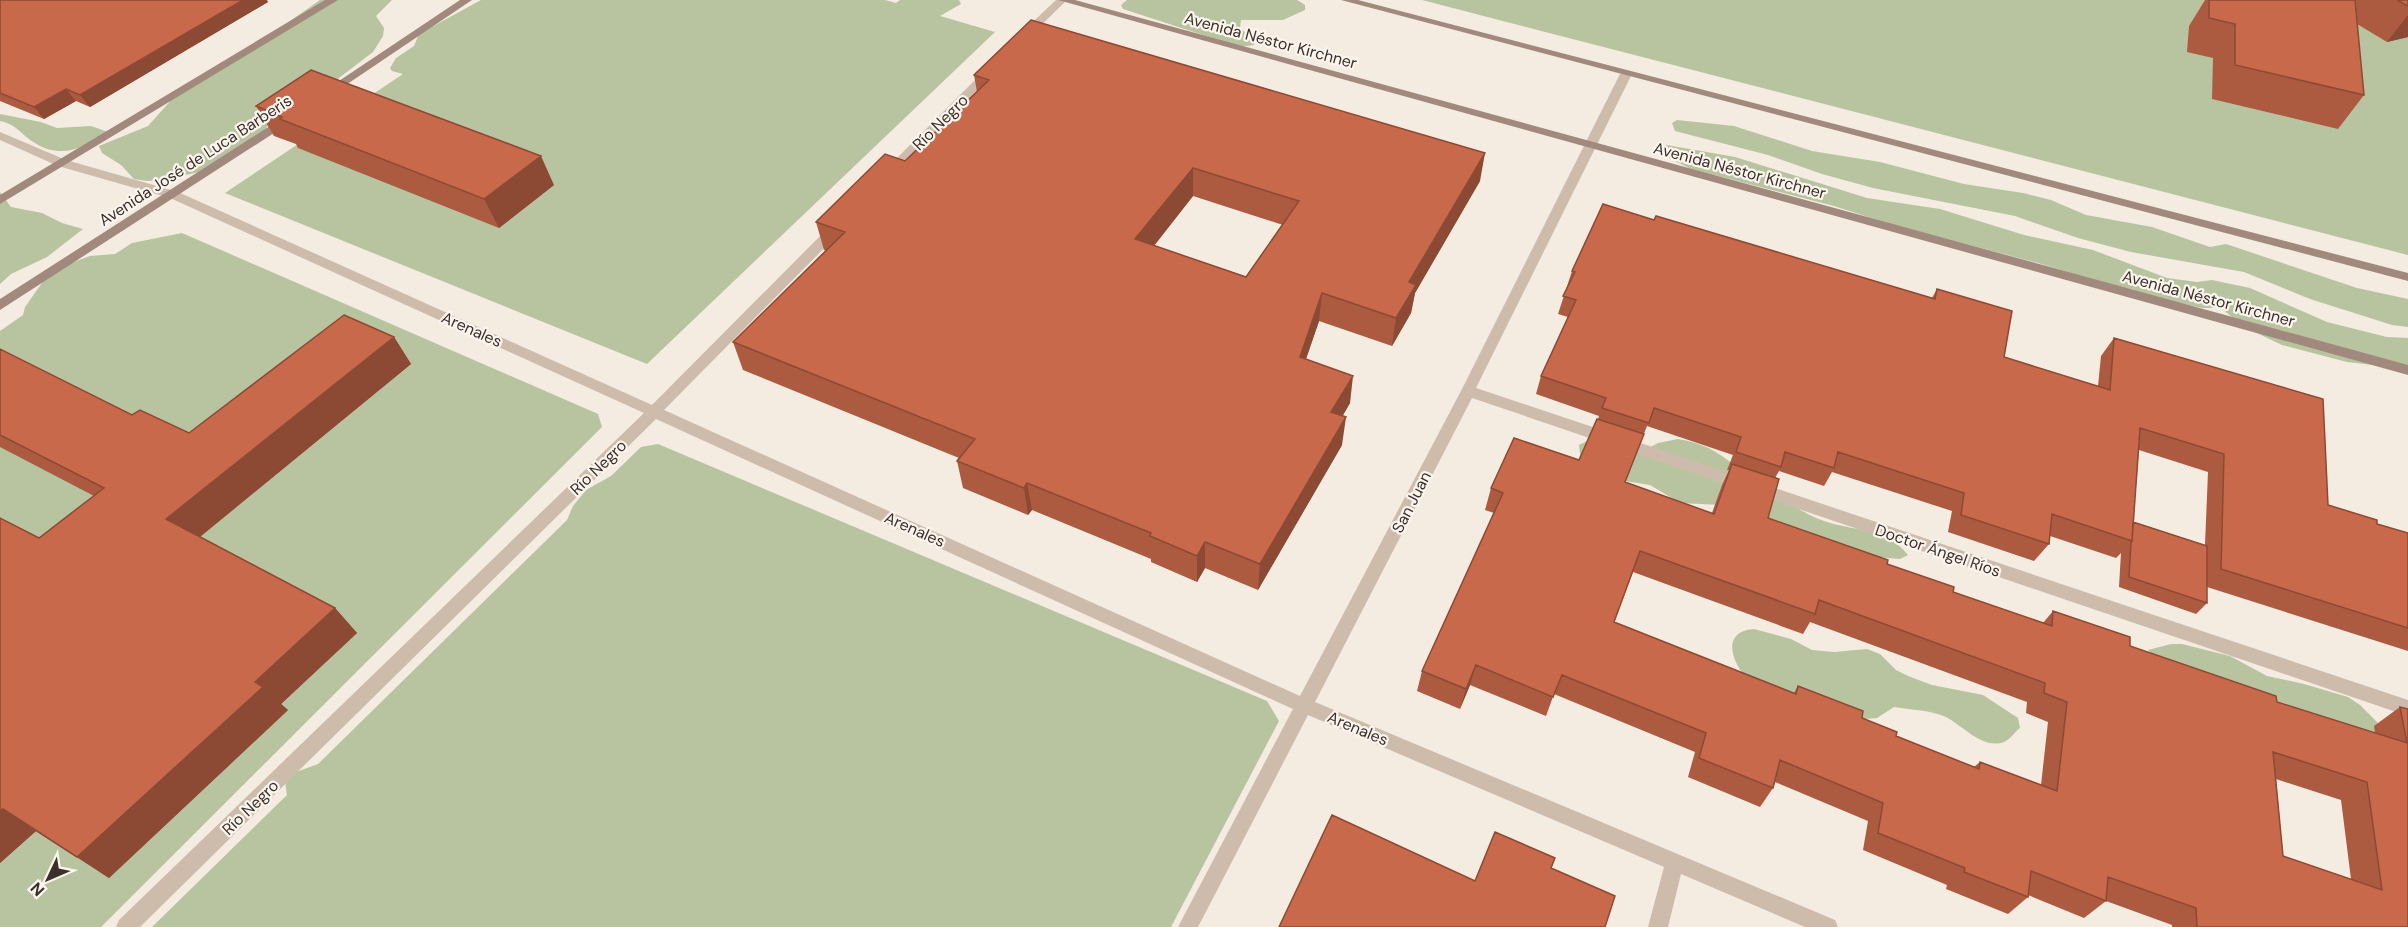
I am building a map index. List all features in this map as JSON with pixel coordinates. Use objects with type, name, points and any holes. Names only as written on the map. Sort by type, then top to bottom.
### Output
[{"type":"main road","points":[[0,201],[333,0]]},
{"type":"main road","points":[[320,97],[467,0]]},
{"type":"main road","name":"Avenida Néstor Kirchner","points":[[1063,0],[2408,370]]},
{"type":"main road","points":[[1346,0],[2408,277]]},
{"type":"main road","name":"Avenida José de Luca Barberis","points":[[0,305],[174,195],[301,110]]},
{"type":"street","points":[[1013,48],[1063,0]]},
{"type":"street","name":"Río Negro","points":[[880,183],[996,65]]},
{"type":"street","name":"San Juan","points":[[1188,927],[1468,392],[1626,74]]},
{"type":"street","name":"Arenales","points":[[0,136],[62,163],[174,195],[1305,706],[1828,927]]},
{"type":"street","name":"Río Negro","points":[[126,927],[656,411],[847,217]]},
{"type":"street","name":"Doctor Ángel Ríos","points":[[1468,392],[2408,708]]},
{"type":"street","points":[[1658,927],[1675,862]]},
{"type":"green space","points":[[320,0],[392,0],[376,16],[384,28],[383,36],[373,52],[322,91],[278,113],[264,131],[199,172],[164,180],[134,179],[121,165],[102,153],[99,146],[148,126],[173,98],[206,72],[263,40]]},
{"type":"green space","points":[[481,0],[885,0],[896,3],[900,0],[959,0],[961,4],[940,16],[995,32],[647,364],[225,193],[403,74],[392,71],[390,68],[396,58],[414,46],[419,34]]},
{"type":"green space","points":[[1127,0],[1297,0],[1305,5],[1305,10],[1283,20],[1241,20],[1240,28],[1256,41],[1254,45],[1240,47],[1123,9],[1121,5]]},
{"type":"green space","points":[[1422,0],[2408,0],[2408,255]]},
{"type":"green space","points":[[0,114],[41,122],[57,128],[91,126],[108,132],[82,147],[54,151],[35,143],[15,128],[0,121]]},
{"type":"green space","points":[[1677,120],[1734,126],[1812,151],[1880,162],[1964,184],[2023,193],[2051,200],[2086,215],[2152,227],[2210,247],[2226,244],[2357,288],[2408,299],[2408,327],[2392,325],[2310,299],[2244,272],[2131,252],[2078,238],[2015,216],[1873,188],[1822,174],[1768,155],[1675,131],[1672,123]]},
{"type":"green space","points":[[1667,145],[1735,157],[1867,198],[1940,209],[2024,235],[2093,250],[2167,278],[2197,282],[2212,280],[2250,288],[2327,322],[2387,337],[2408,338],[2408,369],[2347,362],[2282,345],[2244,327],[2221,308],[2202,308],[2147,296],[2038,263],[1890,224],[1834,206],[1691,169],[1667,157],[1661,148]]},
{"type":"green space","points":[[0,192],[11,207],[42,213],[62,223],[83,229],[47,257],[11,274],[0,284]]},
{"type":"green space","points":[[182,233],[598,414],[602,427],[101,927],[0,927],[0,331],[23,315],[25,307],[44,280],[60,267],[90,256],[115,254],[132,243]]},
{"type":"green space","points":[[1678,439],[1694,442],[1715,452],[1761,485],[1812,516],[1888,538],[1908,555],[1900,559],[1864,556],[1721,505],[1680,503],[1650,485],[1606,478],[1581,462],[1579,445],[1587,441],[1643,451],[1658,443]]},
{"type":"green space","points":[[658,444],[1267,701],[1279,721],[1171,927],[152,927],[287,795],[285,781],[296,772],[318,764],[567,520],[573,506],[586,490],[611,476],[641,447]]},
{"type":"green space","points":[[1754,629],[1791,639],[1812,650],[1834,652],[1867,649],[1880,654],[1896,670],[1908,676],[1932,685],[1983,695],[2018,718],[2020,728],[2006,741],[1990,743],[1974,736],[1946,717],[1921,710],[1894,707],[1877,718],[1864,719],[1765,692],[1746,677],[1734,657],[1732,647],[1734,638],[1741,632]]},
{"type":"green space","points":[[2171,644],[2182,644],[2230,656],[2267,676],[2348,697],[2360,705],[2384,729],[2381,737],[2171,671],[2148,650]]},
{"type":"building","points":[[0,0],[243,0],[80,95],[66,89],[34,107],[0,93]]},
{"type":"building","points":[[2209,0],[2355,0],[2364,95],[2235,65],[2235,24],[2209,18]]},
{"type":"building","points":[[2397,0],[2408,0],[2408,6]]},
{"type":"building","points":[[1031,20],[1485,153],[1409,282],[1416,285],[1396,318],[1322,293],[1300,357],[1353,376],[1331,412],[1346,417],[1260,564],[1205,542],[1197,556],[1150,536],[1151,533],[1027,483],[1024,488],[957,461],[975,439],[733,342],[845,232],[816,222],[885,154],[905,161],[989,80],[974,75]],"holes":[[[1193,168],[1299,201],[1246,277],[1135,239]]]},
{"type":"building","points":[[311,70],[541,156],[484,199],[280,119],[282,117],[256,106]]},
{"type":"building","points":[[1603,204],[1654,220],[1656,216],[1935,299],[1937,289],[2012,311],[2004,357],[2110,390],[2114,338],[2323,399],[2328,505],[2377,520],[2377,524],[2408,533],[2408,628],[2221,569],[2224,454],[2140,428],[2132,541],[2052,514],[2049,544],[1961,515],[1964,493],[1838,452],[1834,468],[1785,452],[1781,467],[1736,452],[1741,437],[1654,408],[1649,423],[1602,408],[1606,398],[1541,376],[1576,300],[1563,296]]},
{"type":"building","points":[[344,315],[394,337],[166,519],[335,608],[255,682],[263,687],[77,857],[3,809],[0,811],[0,518],[39,538],[104,488],[0,435],[0,349],[132,415],[140,410],[189,433]]},
{"type":"building","points":[[1597,419],[1644,434],[1625,482],[1714,514],[1732,464],[1779,479],[1768,518],[1888,560],[1887,564],[1954,587],[1953,592],[2052,626],[2053,611],[2130,637],[2130,646],[2276,696],[2277,702],[2407,743],[2400,707],[2408,709],[2408,927],[2197,927],[2196,908],[2108,877],[2106,901],[2031,871],[2028,897],[1964,872],[1965,868],[1878,833],[1883,803],[1780,760],[1773,788],[1699,758],[1706,733],[1562,675],[1553,697],[1476,665],[1466,689],[1422,671],[1503,493],[1491,488],[1514,438],[1579,460]],"holes":[[[1640,551],[1815,614],[1819,600],[2045,683],[2044,693],[2067,702],[2057,791],[1980,762],[1979,769],[1896,736],[1897,732],[1862,718],[1863,711],[1798,686],[1796,694],[1614,622]],[[2273,752],[2367,782],[2382,890],[2283,856]]]},
{"type":"building","points":[[2133,522],[2207,546],[2207,603],[2129,577]]},
{"type":"building","points":[[1332,815],[1475,881],[1495,832],[1555,858],[1551,868],[1615,896],[1605,927],[1279,927]]}]
